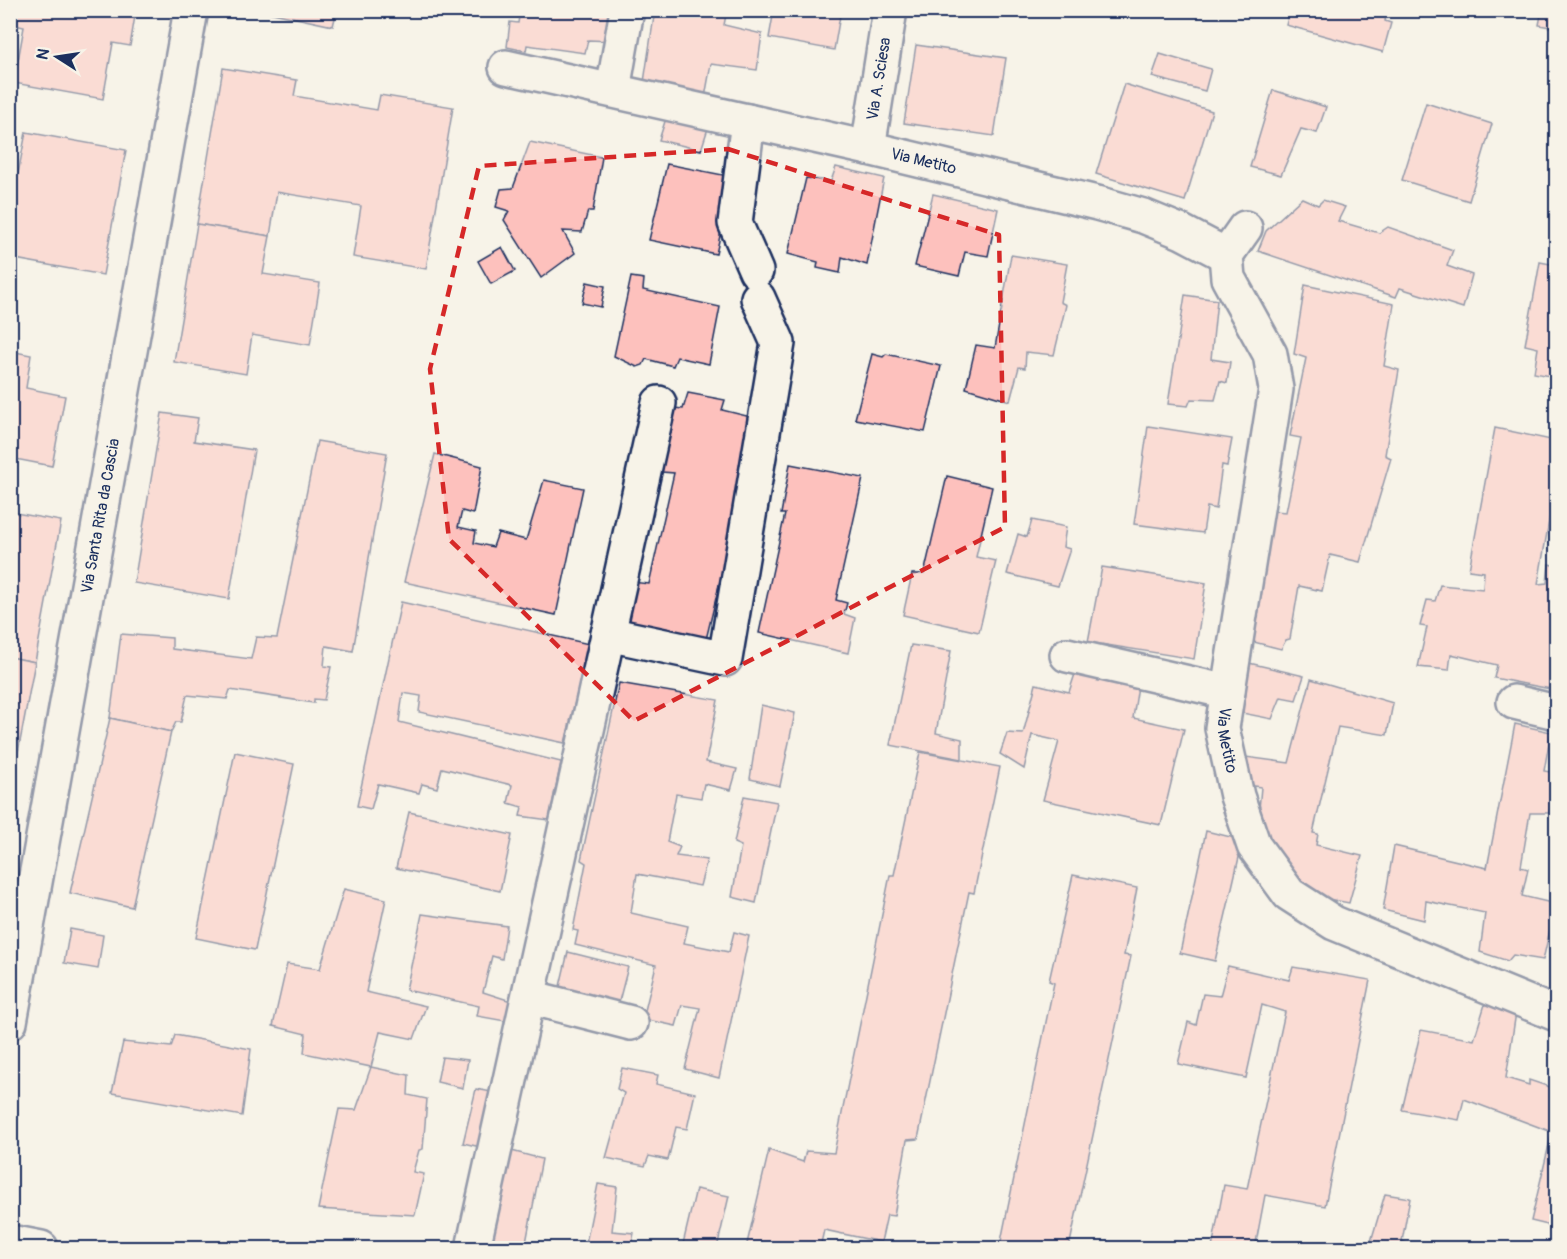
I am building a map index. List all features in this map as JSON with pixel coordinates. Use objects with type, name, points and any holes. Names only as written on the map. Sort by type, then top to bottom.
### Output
[{"type":"street","name":"Via Santa Rita da Cascia","points":[[10,1022],[191,10]]},
{"type":"street","points":[[613,90],[627,10]]},
{"type":"street","name":"Via A. Sciesa","points":[[868,148],[890,10]]},
{"type":"street","name":"Via Metito","points":[[506,67],[868,148],[1143,216],[1182,231],[1226,255],[1228,278],[1270,354],[1276,389],[1222,728],[1237,796],[1254,846],[1289,894],[1334,923],[1557,1014]]},
{"type":"street","points":[[608,634],[725,659],[778,343],[735,223],[748,122]]},
{"type":"street","points":[[1226,255],[1245,228]]},
{"type":"street","points":[[473,1248],[659,403]]},
{"type":"street","points":[[1067,654],[1228,692]]},
{"type":"street","points":[[1514,702],[1557,712]]},
{"type":"street","points":[[529,997],[632,1023]]},
{"type":"street","points":[[10,1242],[41,1248]]},
{"type":"highlighted area","points":[[728,149],[999,235],[1005,527],[826,623],[634,721],[449,539],[430,369],[479,166]]},
{"type":"building","points":[[10,10],[136,10],[130,46],[113,43],[103,99],[14,83],[24,27],[10,24]]},
{"type":"building","points":[[259,10],[337,10],[333,26]]},
{"type":"building","points":[[520,10],[617,10],[613,41],[588,40],[585,53],[527,45],[526,51],[507,47],[510,22],[518,23]]},
{"type":"building","points":[[655,10],[727,10],[724,25],[762,34],[757,70],[711,64],[705,97],[644,82]]},
{"type":"building","points":[[774,10],[841,10],[834,50],[769,38]]},
{"type":"building","points":[[1290,10],[1387,10],[1385,21],[1391,23],[1383,52],[1286,25]]},
{"type":"building","points":[[1542,10],[1556,10],[1556,28],[1539,25]]},
{"type":"building","points":[[916,45],[1006,58],[994,136],[904,123]]},
{"type":"building","points":[[1160,54],[1211,69],[1205,91],[1152,77]]},
{"type":"building","points":[[223,68],[297,80],[294,96],[377,110],[380,95],[453,107],[426,269],[353,257],[361,206],[277,192],[270,236],[197,224]]},
{"type":"building","points":[[1124,84],[1212,111],[1185,201],[1096,174]]},
{"type":"building","points":[[1273,90],[1326,107],[1317,133],[1301,129],[1281,175],[1250,167]]},
{"type":"building","points":[[1426,103],[1492,124],[1469,201],[1402,180]]},
{"type":"building","points":[[669,109],[710,122],[701,150],[659,140]]},
{"type":"building","points":[[26,132],[126,150],[103,275],[10,258],[10,215]]},
{"type":"building","points":[[530,142],[602,157],[593,211],[588,211],[582,232],[563,231],[575,253],[541,278],[504,220],[509,211],[496,207],[501,189],[513,188]]},
{"type":"building","points":[[667,164],[733,177],[716,254],[649,240]]},
{"type":"building","points":[[836,167],[884,178],[867,265],[842,257],[840,273],[817,268],[818,262],[788,254],[806,178],[831,181]]},
{"type":"building","points":[[933,194],[998,209],[988,256],[965,252],[959,276],[915,266]]},
{"type":"building","points":[[1302,198],[1318,205],[1323,200],[1345,207],[1338,221],[1379,233],[1388,227],[1453,250],[1447,266],[1472,275],[1463,308],[1400,288],[1396,297],[1258,251],[1266,231]]},
{"type":"building","points":[[197,224],[270,236],[263,274],[320,283],[310,345],[252,335],[246,374],[174,362]]},
{"type":"building","points":[[502,247],[515,271],[491,284],[478,261]]},
{"type":"building","points":[[1011,255],[1067,264],[1060,302],[1066,305],[1054,355],[1026,352],[1025,368],[1019,367],[1010,401],[966,388],[976,345],[995,348]]},
{"type":"building","points":[[1540,262],[1556,265],[1556,377],[1534,373],[1538,348],[1525,345]]},
{"type":"building","points":[[631,277],[644,279],[643,290],[720,307],[709,364],[677,357],[673,366],[646,359],[643,365],[637,367],[614,356]]},
{"type":"building","points":[[587,282],[605,286],[601,307],[582,303]]},
{"type":"building","points":[[1305,285],[1394,304],[1384,366],[1399,370],[1385,455],[1391,458],[1360,562],[1330,555],[1322,591],[1299,586],[1290,639],[1286,640],[1281,649],[1250,641],[1274,511],[1286,512],[1301,438],[1290,436],[1306,358],[1294,354]]},
{"type":"building","points":[[1185,295],[1217,300],[1211,359],[1230,362],[1227,383],[1220,381],[1215,400],[1191,399],[1188,406],[1168,404]]},
{"type":"building","points":[[10,351],[31,355],[26,388],[65,396],[52,466],[10,458]]},
{"type":"building","points":[[872,354],[883,357],[886,354],[941,366],[925,432],[855,419]]},
{"type":"building","points":[[688,393],[725,400],[722,410],[759,419],[703,652],[626,631],[632,582],[649,584],[674,473],[662,472],[674,408],[683,409]]},
{"type":"building","points":[[162,413],[198,418],[194,441],[254,450],[229,599],[134,583]]},
{"type":"building","points":[[1148,426],[1232,439],[1227,466],[1222,465],[1216,509],[1207,507],[1203,533],[1134,524]]},
{"type":"building","points":[[1495,428],[1556,441],[1556,481],[1538,584],[1547,583],[1549,564],[1556,566],[1556,690],[1494,678],[1497,665],[1451,654],[1449,670],[1418,667],[1427,627],[1420,626],[1427,600],[1435,601],[1440,585],[1483,589],[1484,572],[1469,570]]},
{"type":"building","points":[[317,441],[387,453],[353,651],[326,646],[324,666],[331,667],[324,700],[314,699],[314,703],[230,690],[227,699],[187,695],[181,722],[176,722],[171,732],[110,718],[121,634],[172,638],[172,649],[251,659],[256,637],[277,638]]},
{"type":"building","points":[[435,454],[482,466],[473,514],[462,511],[458,527],[476,531],[474,543],[493,547],[498,533],[526,540],[544,480],[583,488],[556,615],[404,582]]},
{"type":"building","points":[[790,464],[863,478],[836,600],[847,603],[844,614],[855,618],[848,653],[759,633],[785,514],[781,514]]},
{"type":"building","points":[[947,476],[992,487],[976,557],[996,561],[979,632],[903,615],[912,574],[924,574]]},
{"type":"building","points":[[10,512],[61,521],[35,662],[10,657]]},
{"type":"building","points":[[1032,520],[1066,527],[1063,547],[1070,549],[1058,586],[1007,574],[1018,534],[1027,537]]},
{"type":"building","points":[[1102,567],[1206,583],[1194,659],[1088,642]]},
{"type":"building","points":[[401,602],[589,644],[565,743],[419,712],[421,696],[403,693],[399,722],[561,762],[549,820],[520,816],[522,807],[508,803],[512,785],[442,768],[437,788],[422,784],[419,793],[378,784],[371,809],[357,806]]},
{"type":"building","points":[[911,645],[951,651],[936,733],[962,739],[962,759],[890,745]]},
{"type":"building","points":[[10,657],[35,662],[15,768],[10,767]]},
{"type":"building","points":[[1249,663],[1304,676],[1296,700],[1281,697],[1272,719],[1242,713]]},
{"type":"building","points":[[1076,671],[1138,686],[1133,718],[1184,729],[1161,825],[1043,800],[1059,741],[1032,735],[1024,769],[1000,754],[1007,733],[1023,734],[1036,684],[1069,692]]},
{"type":"building","points":[[1311,679],[1393,703],[1387,735],[1338,727],[1313,833],[1318,834],[1316,845],[1362,856],[1349,903],[1328,899],[1296,879],[1258,821],[1261,787],[1247,785],[1246,757],[1289,763]]},
{"type":"building","points":[[619,683],[718,700],[706,762],[737,769],[731,790],[704,784],[701,798],[676,794],[667,842],[680,847],[676,856],[707,860],[700,886],[637,874],[631,913],[688,926],[684,943],[729,952],[734,932],[749,936],[719,1078],[685,1069],[700,1008],[682,1005],[676,1026],[643,1019],[656,965],[575,945],[578,931],[573,930],[586,863],[581,860]]},
{"type":"building","points":[[761,705],[795,713],[780,786],[750,779]]},
{"type":"building","points":[[110,718],[171,732],[132,907],[70,893]]},
{"type":"building","points":[[1515,724],[1551,732],[1544,771],[1556,773],[1549,813],[1530,813],[1521,867],[1528,869],[1522,896],[1556,904],[1543,960],[1513,955],[1508,961],[1480,952],[1485,913],[1426,901],[1424,920],[1383,910],[1394,846],[1487,868]]},
{"type":"building","points":[[235,752],[294,764],[255,950],[196,938]]},
{"type":"building","points":[[920,752],[1000,767],[974,893],[969,892],[918,1139],[907,1140],[894,1216],[887,1215],[881,1242],[824,1230],[820,1248],[746,1248],[769,1150],[803,1162],[806,1151],[834,1153],[890,875],[894,875]]},
{"type":"building","points":[[744,796],[777,802],[756,903],[732,897],[741,846],[734,843]]},
{"type":"building","points":[[409,812],[512,835],[500,891],[396,868]]},
{"type":"building","points":[[1206,831],[1243,840],[1215,961],[1180,953]]},
{"type":"building","points":[[1073,875],[1137,888],[1124,955],[1131,956],[1069,1248],[1007,1248],[1000,1246],[1054,983],[1049,981]]},
{"type":"building","points":[[344,889],[386,899],[366,992],[426,1006],[414,1039],[380,1032],[371,1067],[304,1053],[306,1034],[273,1026],[287,964],[320,969]]},
{"type":"building","points":[[422,914],[507,926],[502,959],[492,956],[483,992],[511,1001],[505,1021],[477,1016],[479,1006],[406,990]]},
{"type":"building","points":[[70,929],[103,935],[98,969],[64,963]]},
{"type":"building","points":[[568,952],[628,967],[616,1013],[557,999]]},
{"type":"building","points":[[1228,966],[1289,980],[1293,967],[1370,980],[1325,1206],[1265,1195],[1255,1248],[1212,1248],[1224,1185],[1247,1189],[1285,1012],[1262,1005],[1246,1078],[1178,1064],[1188,1022],[1196,1025],[1203,994],[1220,996]]},
{"type":"building","points":[[1490,988],[1518,999],[1506,1078],[1529,1085],[1529,1080],[1556,1089],[1556,1227],[1531,1221],[1552,1132],[1464,1099],[1459,1120],[1402,1110],[1421,1030],[1474,1040]]},
{"type":"building","points":[[175,1035],[251,1049],[242,1116],[112,1093],[123,1042],[171,1047]]},
{"type":"building","points":[[442,1057],[468,1060],[463,1088],[437,1082]]},
{"type":"building","points":[[371,1067],[409,1075],[408,1095],[427,1099],[423,1149],[419,1150],[413,1172],[424,1174],[415,1215],[318,1209],[339,1109],[356,1110]]},
{"type":"building","points":[[622,1068],[658,1075],[656,1084],[695,1093],[687,1129],[676,1127],[668,1160],[649,1156],[645,1166],[606,1158],[624,1093],[617,1089]]},
{"type":"building","points":[[476,1089],[502,1094],[489,1149],[463,1143]]},
{"type":"building","points":[[508,1150],[542,1159],[525,1248],[486,1248]]},
{"type":"building","points":[[598,1184],[617,1187],[612,1231],[634,1233],[631,1248],[585,1248]]},
{"type":"building","points":[[696,1189],[729,1196],[717,1248],[682,1248]]},
{"type":"building","points":[[1385,1194],[1410,1198],[1402,1241],[1408,1244],[1407,1248],[1369,1248]]}]
